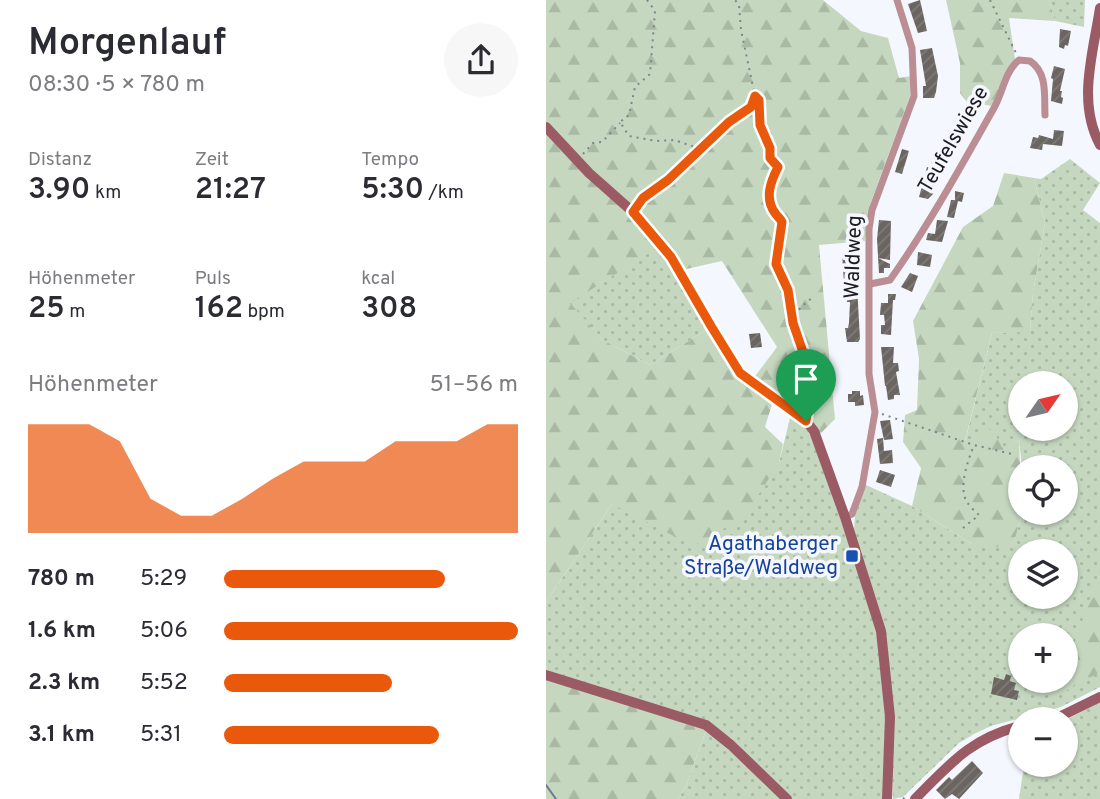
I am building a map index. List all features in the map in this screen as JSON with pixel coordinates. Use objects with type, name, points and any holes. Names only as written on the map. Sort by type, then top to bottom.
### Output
[{"type":"street","name":"Waldweg","points":[[845,517],[852,514],[862,487],[875,412],[869,374],[869,229],[872,210],[914,96],[912,48],[897,0]]},
{"type":"street","points":[[1100,8],[1087,88],[1100,145]]},
{"type":"street","points":[[1019,60],[1027,59],[1043,76],[1045,115]]},
{"type":"street","name":"Teufelswiese","points":[[870,284],[890,280],[910,252],[1000,97],[1011,67],[1019,60]]},
{"type":"street","points":[[546,127],[577,161],[633,212],[671,257],[740,373],[806,421],[817,439],[881,631],[890,717],[887,799]]},
{"type":"street","points":[[546,675],[706,725],[731,744],[787,799]]},
{"type":"street","points":[[1078,708],[1100,697]]},
{"type":"street","points":[[912,796],[966,750],[997,732],[1008,729]]},
{"type":"path","points":[[577,161],[593,143],[602,142],[629,115],[635,87],[650,74],[655,11],[648,0]]},
{"type":"path","points":[[735,0],[739,5],[741,30],[755,96],[759,100],[760,125],[770,148],[770,158],[778,167],[768,188],[774,212],[782,222],[776,264],[788,290],[793,323],[812,378],[806,421]]},
{"type":"path","points":[[990,0],[1019,60]]},
{"type":"path","points":[[633,212],[643,198],[668,180],[729,122],[751,107],[755,96]]},
{"type":"path","points":[[620,122],[629,136],[656,141],[674,140],[701,149]]},
{"type":"path","points":[[793,323],[800,308],[813,297]]},
{"type":"path","points":[[875,412],[974,445],[1012,454]]},
{"type":"path","points":[[963,528],[979,515],[966,501],[964,491],[968,461],[974,445]]},
{"type":"path","points":[[903,799],[912,796]]},
{"type":"green space","points":[[546,0],[823,0],[861,31],[888,38],[899,78],[911,76],[910,96],[871,202],[865,241],[819,245],[835,419],[818,436],[753,379],[777,347],[722,261],[682,270],[663,244],[570,303],[603,340],[650,365],[708,329],[738,375],[773,401],[765,427],[783,444],[779,463],[744,517],[693,546],[612,504],[546,602]]},
{"type":"green space","points":[[946,0],[1049,0],[1055,21],[1009,18],[1015,59],[1006,71],[992,106],[967,102],[960,93],[960,63]]},
{"type":"green space","points":[[1049,0],[1085,0],[1084,27],[1055,21]]},
{"type":"green space","points":[[1070,159],[1100,183],[1083,210],[1100,223],[1100,687],[1061,707],[1008,707],[1008,721],[991,726],[959,743],[903,797],[893,799],[889,671],[854,529],[855,515],[866,485],[912,506],[972,544],[1008,543],[1008,609],[1078,609],[1078,539],[1015,539],[1019,525],[1078,525],[1078,455],[1021,455],[1019,441],[1078,441],[1078,371],[1008,371],[1008,441],[1017,441],[1003,449],[965,442],[992,333],[1030,331],[1033,293],[1045,223],[1034,178],[1041,179]]},
{"type":"green space","points":[[1004,173],[1034,178],[1045,223],[1033,293],[1030,332],[992,333],[965,441],[992,429],[1003,448],[1019,441],[1020,455],[1008,455],[1008,525],[1019,525],[1015,539],[1008,539],[1008,544],[992,548],[972,544],[912,506],[921,468],[903,442],[905,415],[917,410],[919,359],[913,321],[963,227],[993,206]]},
{"type":"green space","points":[[659,246],[708,329],[650,365],[603,340],[569,303]]},
{"type":"green space","points":[[791,414],[803,423],[815,442],[878,631],[887,716],[884,799],[792,799],[731,738],[621,694],[546,670],[546,602],[612,504],[779,463]]},
{"type":"green space","points":[[1100,570],[1100,672],[1078,684],[1078,633]]},
{"type":"green space","points":[[546,679],[706,730],[686,786],[678,799],[546,799]]},
{"type":"green space","points":[[1100,702],[1100,799],[1019,799],[1022,777],[1078,777],[1078,714]]},
{"type":"green space","points":[[706,730],[736,754],[782,799],[678,799],[686,786]]},
{"type":"building","points":[[920,0],[927,31],[918,33],[908,4]]},
{"type":"building","points":[[1060,29],[1071,31],[1068,46],[1065,45],[1064,49],[1059,47]]},
{"type":"building","points":[[932,48],[938,76],[936,92],[934,98],[923,98],[923,86],[926,86],[920,50]]},
{"type":"building","points":[[1054,66],[1065,69],[1060,91],[1062,104],[1051,101]]},
{"type":"building","points":[[958,115],[968,117],[965,130],[953,128]]},
{"type":"building","points":[[1054,130],[1064,131],[1062,146],[1043,144],[1042,150],[1030,148],[1033,137],[1038,138],[1039,135],[1053,139]]},
{"type":"building","points":[[902,149],[909,151],[902,174],[895,172]]},
{"type":"building","points":[[932,161],[940,163],[938,174],[934,173],[931,190],[933,194],[928,199],[919,197],[927,167],[930,168]]},
{"type":"building","points":[[955,191],[964,193],[962,202],[958,201],[954,218],[947,217],[951,200],[955,200]]},
{"type":"building","points":[[879,220],[891,221],[890,260],[878,258]]},
{"type":"building","points":[[937,220],[948,221],[942,242],[926,240],[928,233],[935,234]]},
{"type":"building","points":[[858,243],[858,250],[855,250],[860,339],[858,342],[847,342],[845,328],[848,328],[849,323],[850,302],[847,302],[842,253],[848,253],[848,244]]},
{"type":"building","points":[[918,252],[932,255],[930,267],[917,265]]},
{"type":"building","points":[[878,258],[890,264],[890,268],[884,268],[884,273],[879,273]]},
{"type":"building","points":[[910,273],[918,276],[912,292],[901,287]]},
{"type":"building","points":[[888,294],[896,294],[893,300],[891,335],[881,334],[881,325],[885,325],[884,315],[880,315],[881,303],[888,303]]},
{"type":"building","points":[[760,333],[762,347],[751,348],[749,334]]},
{"type":"building","points":[[881,347],[894,347],[893,363],[898,363],[899,371],[896,372],[900,395],[894,395],[894,399],[888,400]]},
{"type":"building","points":[[852,391],[860,391],[864,405],[855,406],[855,402],[848,402],[848,394],[852,394]]},
{"type":"building","points":[[890,420],[893,439],[884,440],[880,421]]},
{"type":"building","points":[[883,438],[884,451],[892,450],[893,463],[880,464],[877,439]]},
{"type":"building","points":[[880,470],[895,475],[891,487],[876,482]]},
{"type":"building","points":[[1008,675],[1008,693],[1019,693],[1017,700],[991,694],[994,677],[1004,680]]},
{"type":"building","points":[[972,761],[983,773],[959,799],[952,794],[945,799],[936,790],[949,777],[952,780]]},
{"type":"waterway","points":[[546,785],[556,799]]},
{"type":"place","name":"Agathaberger Straße/Waldweg","points":[[852,556]]},
{"type":"route","points":[[755,96],[759,100],[760,125],[770,148],[770,158],[778,167],[768,188],[774,212],[782,222],[776,264],[788,290],[793,323],[812,378],[806,421],[740,373],[671,257],[633,212],[643,198],[668,180],[729,122],[751,107],[755,96]]}]
